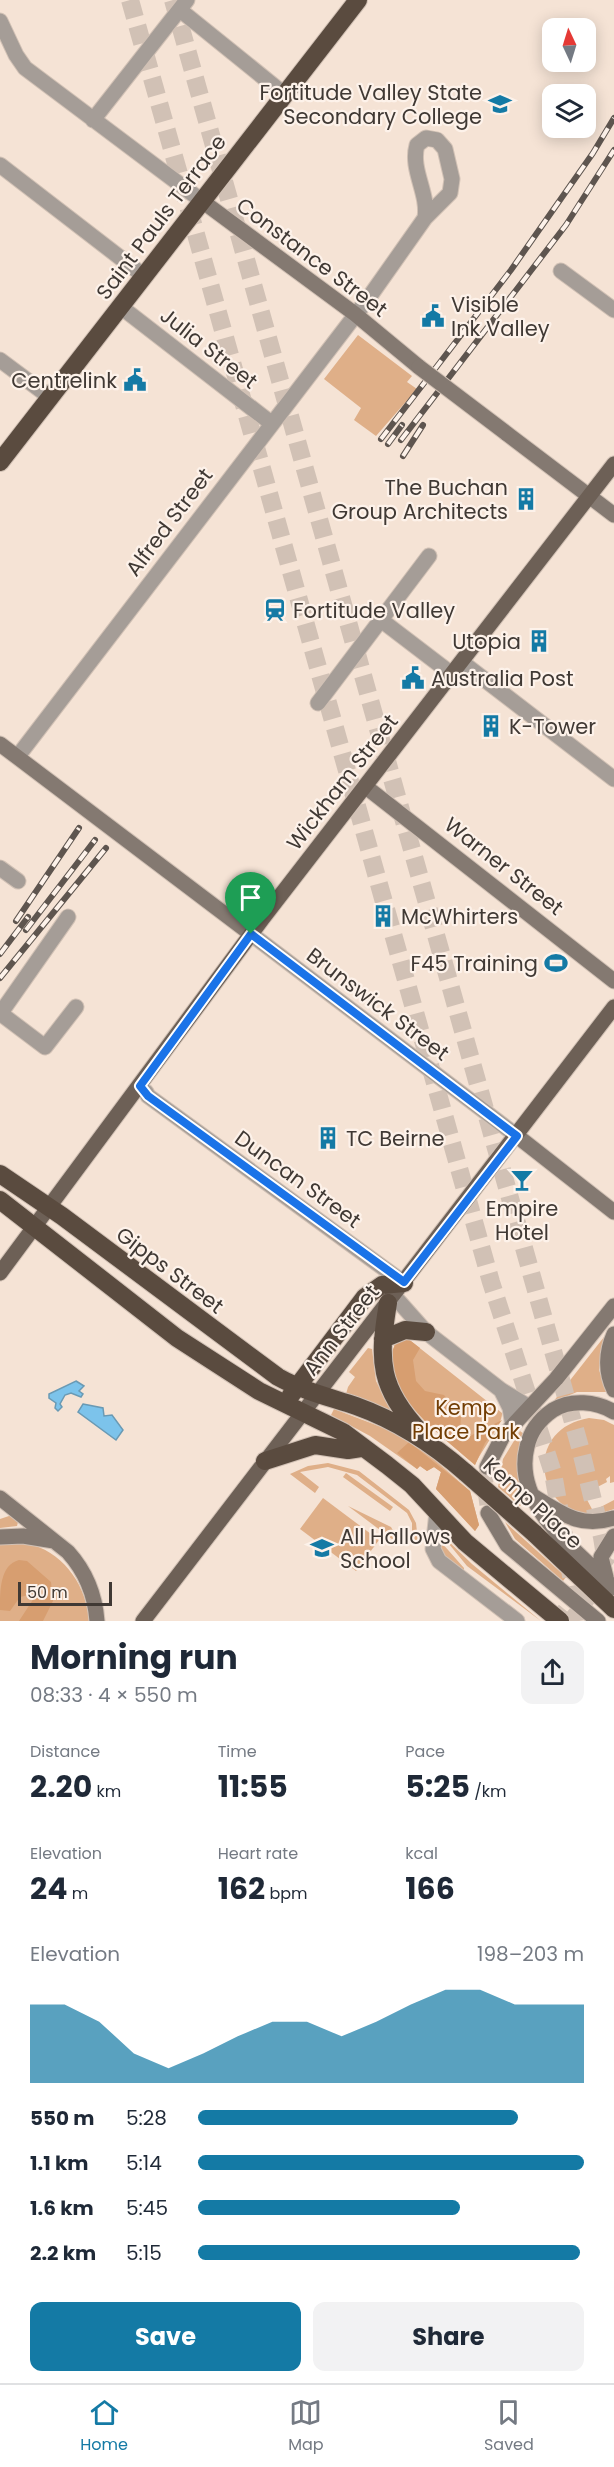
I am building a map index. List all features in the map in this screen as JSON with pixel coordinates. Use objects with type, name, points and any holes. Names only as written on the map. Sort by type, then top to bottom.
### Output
[{"type":"highway","name":"Saint Pauls Terrace","points":[[0,462],[284,94],[351,2]]},
{"type":"highway","name":"Gipps Street","points":[[0,1174],[50,1208],[251,1359],[297,1388],[317,1395]]},
{"type":"highway","points":[[0,1200],[177,1338],[232,1375],[343,1432],[404,1479],[465,1542],[560,1621]]},
{"type":"highway","points":[[285,1404],[365,1297],[382,1285],[396,1294],[383,1339],[382,1362],[386,1379],[402,1409],[428,1441]]},
{"type":"highway","points":[[383,1339],[405,1330],[426,1332]]},
{"type":"highway","name":"Kemp Place","points":[[317,1395],[377,1415],[428,1441],[534,1533],[614,1609]]},
{"type":"highway","points":[[265,1461],[315,1445],[348,1450],[362,1448]]},
{"type":"main road","name":"Wickham Street","points":[[0,1273],[143,1089],[251,934],[463,663],[614,464]]},
{"type":"main road","name":"Ann Street","points":[[143,1621],[614,1007]]},
{"type":"street","points":[[93,120],[184,5],[284,94]]},
{"type":"street","name":"Constance Street","points":[[0,21],[16,55],[25,68],[355,314],[419,367],[614,515]]},
{"type":"street","name":"Alfred Street","points":[[6,751],[271,423],[425,218],[450,193],[452,179],[445,149],[437,140],[426,138],[417,145],[414,158],[427,206],[425,218]]},
{"type":"street","points":[[0,165],[144,276]]},
{"type":"street","points":[[561,271],[614,310]]},
{"type":"street","name":"Julia Street","points":[[121,307],[271,423]]},
{"type":"street","points":[[0,360],[51,398]]},
{"type":"street","points":[[318,703],[429,556]]},
{"type":"street","points":[[381,620],[453,675]]},
{"type":"street","points":[[463,663],[614,779]]},
{"type":"street","name":"Brunswick Street","points":[[6,751],[251,934],[614,1212]]},
{"type":"street","name":"Warner Street","points":[[366,787],[614,981]]},
{"type":"street","points":[[0,868],[18,881]]},
{"type":"street","points":[[68,917],[0,1013],[45,1047],[76,1006]]},
{"type":"street","name":"Duncan Street","points":[[143,1089],[148,1096],[168,1108],[329,1226],[396,1294],[426,1332],[501,1390],[529,1407]]},
{"type":"street","points":[[488,1467],[497,1446],[556,1379],[614,1306]]},
{"type":"street","points":[[614,1334],[607,1361],[607,1372],[614,1390]]},
{"type":"street","points":[[501,1390],[510,1408],[513,1426]]},
{"type":"street","name":"Kemp Place","points":[[610,1584],[545,1517],[531,1494],[524,1473],[524,1462],[528,1441],[540,1421],[557,1408],[576,1403],[592,1404],[614,1412]]},
{"type":"street","points":[[531,1494],[567,1518],[597,1522],[614,1518]]},
{"type":"street","points":[[0,1498],[56,1541],[77,1562],[86,1578],[94,1602],[97,1621]]},
{"type":"street","points":[[437,1512],[433,1549],[439,1561],[517,1621]]},
{"type":"street","points":[[488,1513],[507,1545],[598,1621]]},
{"type":"street","points":[[0,1537],[23,1536],[56,1541]]},
{"type":"street","points":[[610,1584],[601,1557],[614,1536]]},
{"type":"green space","points":[[358,335],[412,376],[407,382],[417,389],[376,436],[354,420],[361,408],[324,379]]},
{"type":"green space","points":[[604,1337],[599,1370],[607,1392],[577,1392],[553,1402]]},
{"type":"green space","name":"Kemp Place Park","points":[[407,1338],[502,1413],[499,1424],[475,1465],[431,1427],[402,1393],[397,1378],[394,1345]]},
{"type":"green space","points":[[368,1348],[372,1349],[376,1381],[391,1411],[346,1394],[355,1377],[349,1372]]},
{"type":"green space","points":[[334,1409],[389,1430],[428,1454],[470,1491],[479,1525],[475,1531],[436,1489],[441,1472],[434,1467],[427,1471],[420,1466],[417,1469],[370,1436],[331,1415]]},
{"type":"green space","points":[[589,1418],[604,1420],[614,1425],[614,1482],[610,1483],[610,1476],[606,1479],[607,1482],[584,1494],[593,1511],[614,1500],[614,1509],[590,1514],[570,1509],[555,1497],[546,1480],[545,1460],[551,1442],[565,1427]]},
{"type":"green space","points":[[520,1431],[524,1434],[518,1466],[526,1499],[520,1506],[498,1487],[503,1459]]},
{"type":"green space","points":[[328,1463],[359,1471],[409,1510],[416,1523],[418,1541],[392,1539],[348,1506],[391,1527],[396,1536],[412,1536],[412,1523],[407,1513],[357,1475],[328,1467],[300,1472],[319,1487],[315,1493],[290,1474],[308,1466]]},
{"type":"green space","points":[[346,1473],[393,1507],[390,1511],[343,1477]]},
{"type":"green space","points":[[323,1498],[379,1540],[356,1571],[300,1529]]},
{"type":"green space","points":[[12,1515],[18,1522],[17,1526],[0,1528],[0,1519]]},
{"type":"green space","points":[[505,1522],[566,1577],[563,1581],[515,1539]]},
{"type":"green space","points":[[440,1533],[472,1564],[541,1621],[467,1566]]},
{"type":"green space","points":[[441,1542],[464,1568],[464,1571],[451,1564],[444,1556]]},
{"type":"green space","points":[[0,1543],[29,1544],[55,1556],[73,1574],[79,1585],[89,1621],[0,1621]]},
{"type":"shaded area","points":[[407,1338],[420,1348],[413,1360],[416,1381],[425,1391],[444,1395],[461,1416],[460,1432],[466,1438],[502,1420],[485,1443],[475,1465],[424,1420],[403,1393],[396,1378],[392,1353],[396,1344]]},
{"type":"shaded area","points":[[409,1442],[470,1491],[479,1525],[475,1531],[436,1489],[441,1472],[434,1467],[427,1471],[420,1466],[417,1469],[397,1453]]},
{"type":"shaded area","points":[[19,1560],[27,1561],[51,1582],[53,1601],[43,1621],[19,1621],[34,1598],[33,1594],[20,1597],[10,1611],[0,1610],[2,1579],[8,1567]]},
{"type":"water","points":[[76,1381],[84,1386],[79,1391],[83,1394],[81,1397],[71,1393],[65,1395],[60,1404],[62,1407],[58,1411],[55,1408],[56,1403],[49,1398],[49,1394]]},
{"type":"water","points":[[83,1404],[103,1408],[104,1416],[112,1415],[123,1430],[116,1440],[78,1412]]},
{"type":"tunnel","points":[[130,0],[491,1282],[553,1473],[579,1621]]},
{"type":"tunnel","points":[[173,0],[580,1447],[606,1562]]},
{"type":"tunnel","points":[[487,1467],[485,1490],[488,1513]]},
{"type":"tunnel","points":[[555,1621],[614,1551]]},
{"type":"tunnel","points":[[569,1621],[614,1569]]},
{"type":"railway","points":[[381,439],[511,270],[593,153],[614,118]]},
{"type":"railway","points":[[401,440],[566,225],[614,150]]},
{"type":"railway","points":[[388,444],[402,425]]},
{"type":"railway","points":[[403,456],[423,425]]},
{"type":"railway","points":[[16,921],[79,828]]},
{"type":"railway","points":[[26,930],[95,840]]},
{"type":"railway","points":[[0,978],[106,848]]},
{"type":"railway","points":[[0,954],[28,917]]},
{"type":"place","name":"Fortitude Valley State Secondary College","points":[[500,104]]},
{"type":"place","name":"Visible Ink Valley","points":[[433,316]]},
{"type":"place","name":"Centrelink","points":[[135,380]]},
{"type":"place","name":"The Buchan Group Architects","points":[[526,499]]},
{"type":"place","name":"Fortitude Valley","points":[[275,610]]},
{"type":"place","name":"Utopia","points":[[539,641]]},
{"type":"place","name":"Australia Post","points":[[413,678]]},
{"type":"place","name":"K-Tower","points":[[491,726]]},
{"type":"place","name":"McWhirters","points":[[383,916]]},
{"type":"place","name":"F45 Training","points":[[556,963]]},
{"type":"place","name":"TC Beirne","points":[[328,1138]]},
{"type":"place","name":"Empire Hotel","points":[[522,1180]]},
{"type":"place","name":"All Hallows School","points":[[322,1548]]},
{"type":"route","points":[[251,934],[517,1136],[404,1282],[168,1108],[148,1096],[140,1086],[251,934]]}]
